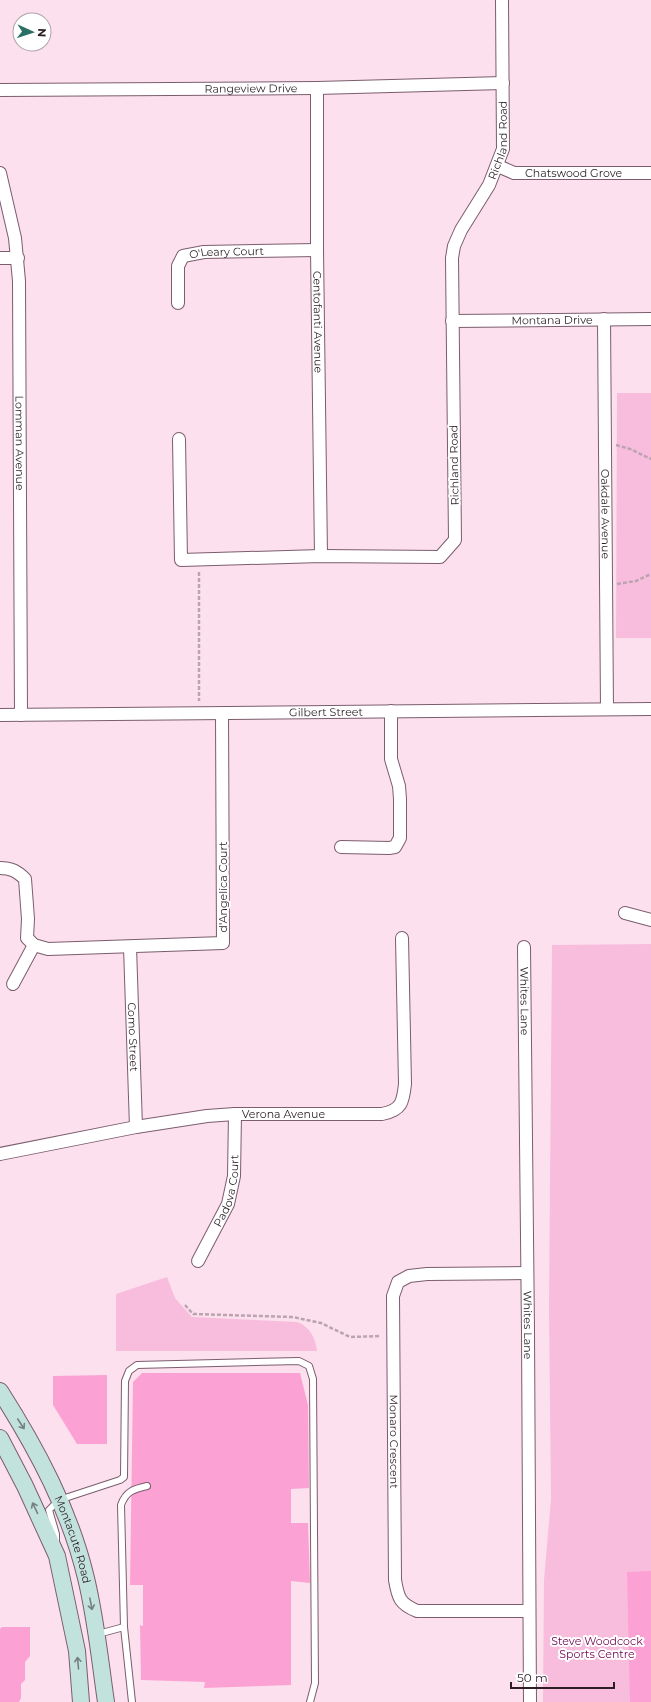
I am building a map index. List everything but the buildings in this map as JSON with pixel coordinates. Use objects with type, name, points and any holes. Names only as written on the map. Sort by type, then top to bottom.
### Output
[{"type":"main road","name":"Montacute Road","points":[[0,1391],[28,1435],[59,1500],[74,1540],[86,1578],[98,1634],[106,1702]]},
{"type":"main road","name":"Montacute Road","points":[[0,1438],[25,1486],[57,1556],[77,1651],[81,1702]]},
{"type":"street","name":"Richland Road","points":[[179,439],[181,560],[321,556],[440,557],[455,540],[452,321],[454,246],[461,230],[490,185],[503,149],[502,0]]},
{"type":"street","name":"Rangeview Drive","points":[[0,90],[318,88],[503,83]]},
{"type":"street","name":"Centofanti Avenue","points":[[318,88],[317,250],[321,556]]},
{"type":"street","name":"Chatswood Grove","points":[[498,166],[514,173],[651,174]]},
{"type":"street","name":"Lomman Avenue","points":[[0,174],[15,238],[18,258],[21,715]]},
{"type":"street","name":"O'Leary Court","points":[[178,303],[178,266],[183,256],[204,252],[317,250]]},
{"type":"street","points":[[0,258],[18,258]]},
{"type":"street","name":"Oakdale Avenue","points":[[604,319],[607,709]]},
{"type":"street","name":"Montana Drive","points":[[452,321],[651,319]]},
{"type":"street","name":"Gilbert Street","points":[[0,715],[651,709]]},
{"type":"street","points":[[341,847],[389,848],[395,847],[400,838],[399,786],[391,759],[391,712]]},
{"type":"street","name":"d'Angelica Court","points":[[30,942],[48,949],[223,943],[222,713]]},
{"type":"street","points":[[0,868],[9,868],[19,873],[25,879],[30,942],[13,984]]},
{"type":"street","points":[[625,913],[651,920]]},
{"type":"street","name":"Verona Avenue","points":[[0,1154],[136,1127],[207,1116],[235,1114],[382,1114],[393,1112],[400,1106],[405,1084],[402,938]]},
{"type":"street","name":"Como Street","points":[[130,947],[136,1127]]},
{"type":"street","name":"Whites Lane","points":[[524,947],[530,1702]]},
{"type":"street","name":"Padova Court","points":[[198,1261],[228,1204],[234,1176],[235,1114]]},
{"type":"street","name":"Monaro Crescent","points":[[527,1273],[427,1274],[409,1276],[398,1282],[393,1296],[395,1580],[398,1596],[405,1606],[418,1611],[529,1611]]},
{"type":"lane","points":[[57,1556],[56,1534],[49,1510],[59,1500],[120,1480],[124,1477],[125,1381],[129,1371],[136,1365],[299,1361],[309,1366],[313,1379],[315,1676],[310,1702]]},
{"type":"lane","points":[[132,1702],[124,1626],[121,1505],[128,1492],[147,1486]]},
{"type":"lane","points":[[98,1634],[124,1626]]},
{"type":"path","points":[[620,445],[651,459]]},
{"type":"path","points":[[198,559],[199,704],[203,704]]},
{"type":"path","points":[[606,585],[636,581],[651,574]]},
{"type":"path","points":[[185,1305],[193,1314],[293,1317],[321,1323],[350,1337],[382,1336]]},
{"type":"green space","points":[[617,393],[651,393],[651,638],[616,638]]},
{"type":"green space","name":"Steve Woodcock Sports Centre","points":[[651,944],[651,1702],[543,1702],[544,1580],[551,1499],[549,1308],[552,945]]},
{"type":"green space","points":[[167,1277],[175,1298],[192,1317],[297,1322],[305,1326],[311,1333],[317,1351],[116,1351],[116,1294]]}]
